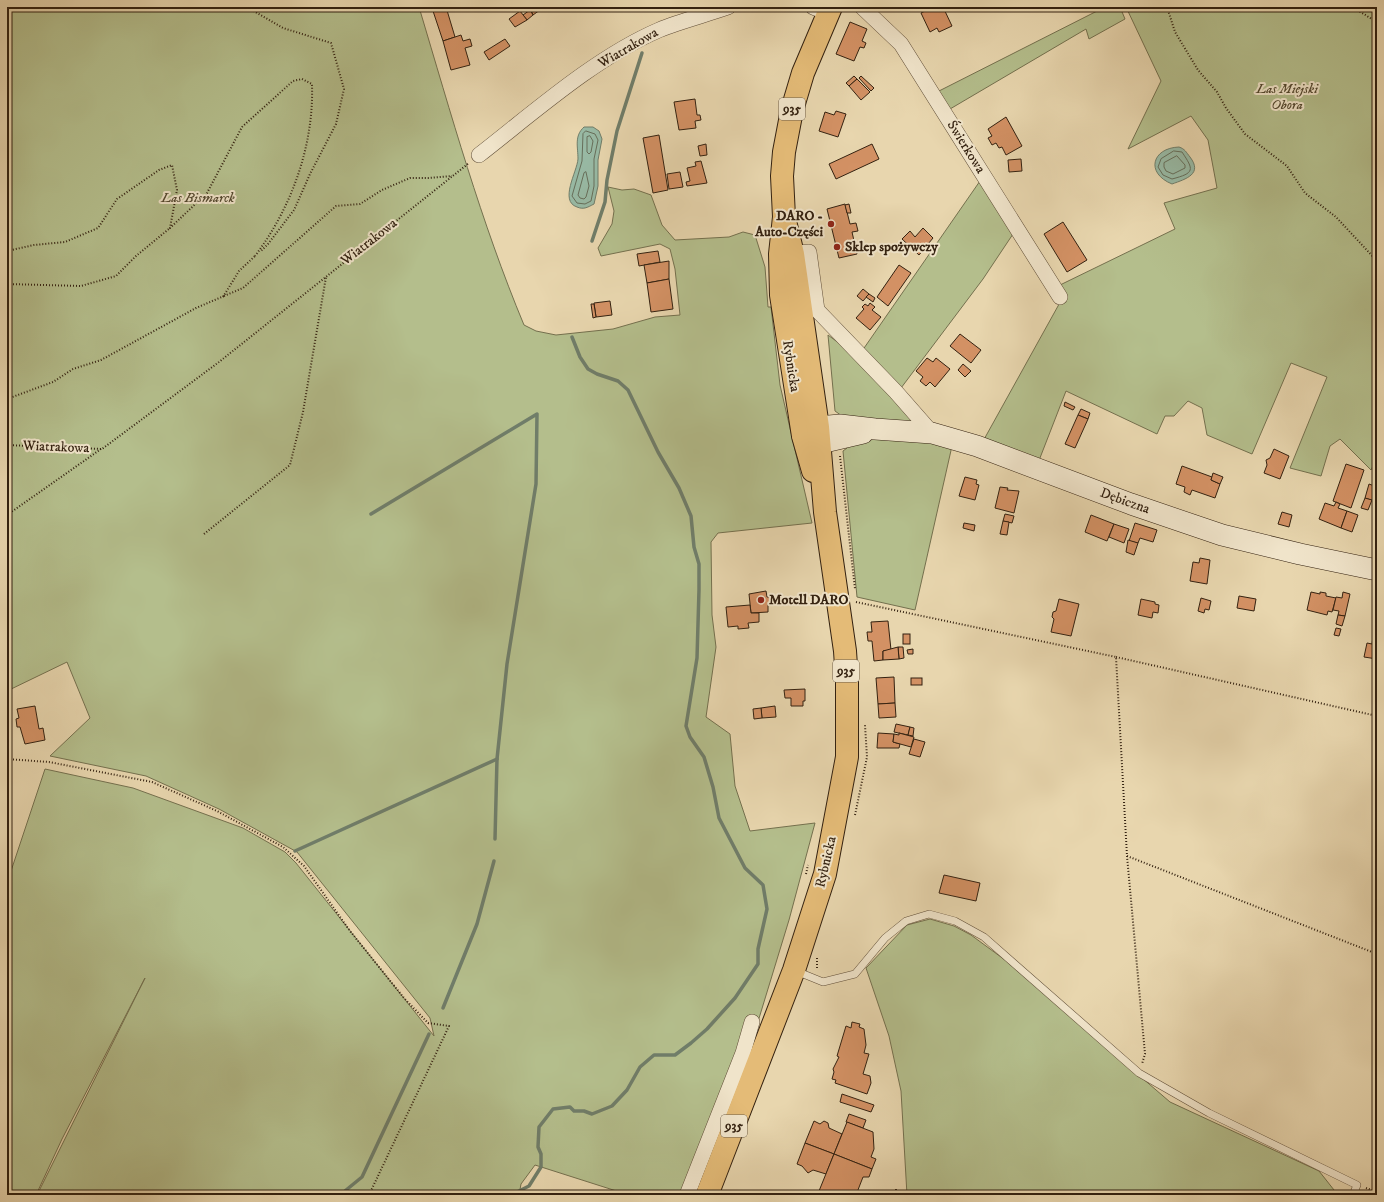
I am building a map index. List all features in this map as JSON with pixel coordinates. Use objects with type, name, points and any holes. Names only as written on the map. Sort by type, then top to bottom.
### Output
[{"type":"main road","name":"Rybnicka","points":[[707,1195],[794,970],[825,874],[847,757],[847,681],[839,604],[814,434],[784,315],[786,254],[782,176],[788,128],[803,73],[824,9]]},
{"type":"street","name":"Wiatrakowa","points":[[479,155],[583,75],[618,51],[659,30],[728,7]]},
{"type":"street","name":"Świerkowa","points":[[862,7],[901,44],[1060,297]]},
{"type":"street","points":[[786,254],[809,252],[817,310],[896,392],[932,433]]},
{"type":"street","name":"Dębiczna","points":[[814,434],[849,438],[875,429],[932,433],[977,446],[1131,504],[1222,534],[1300,554],[1377,570]]},
{"type":"street","points":[[687,1195],[743,1054],[752,1022]]},
{"type":"lane","points":[[794,970],[823,982],[855,974],[885,938],[906,921],[929,914],[955,921],[984,937],[1139,1073],[1209,1112],[1357,1185],[1353,1195]]},
{"type":"path","points":[[223,297],[239,271],[268,244],[294,210],[310,174],[336,124],[344,89],[331,43],[283,28],[252,10],[239,7]]},
{"type":"path","points":[[1167,7],[1175,32],[1198,70],[1217,92],[1226,108],[1245,134],[1287,166],[1305,193],[1336,217],[1377,261]]},
{"type":"path","points":[[1352,7],[1377,22]]},
{"type":"path","points":[[7,284],[81,286],[116,276],[136,256],[170,228],[207,193],[242,127],[282,89],[293,81],[302,79],[312,84],[310,119],[306,148],[296,183],[284,211],[255,256]]},
{"type":"path","name":"Wiatrakowa","points":[[7,446],[102,449],[213,367],[479,155]]},
{"type":"path","points":[[7,251],[34,245],[65,242],[98,228],[117,199],[159,170],[172,165],[177,190],[170,228]]},
{"type":"path","points":[[7,399],[53,382],[73,369],[101,360],[196,308],[243,288],[336,206],[360,204],[382,190],[410,178],[453,176]]},
{"type":"path","points":[[204,534],[290,465],[304,412],[326,276]]},
{"type":"path","points":[[7,515],[102,449]]},
{"type":"path","points":[[839,604],[855,602],[1116,657],[1377,716]]},
{"type":"path","points":[[1116,657],[1127,856],[1145,1054],[1139,1073]]},
{"type":"path","points":[[7,758],[49,762],[152,782],[217,811],[283,847],[304,866],[350,931],[404,998],[428,1023],[449,1026],[369,1195]]},
{"type":"path","points":[[1127,856],[1377,954]]},
{"type":"path","points":[[804,878],[810,858]]},
{"type":"path","points":[[896,1189],[896,1195]]},
{"type":"green space","name":"Las Bismarck","points":[[7,7],[419,7],[467,168],[508,286],[524,325],[536,331],[556,335],[613,329],[655,317],[680,315],[675,269],[670,249],[660,244],[601,256],[598,248],[612,224],[614,211],[608,187],[622,190],[634,189],[651,195],[662,225],[675,240],[729,237],[743,232],[755,235],[765,267],[768,307],[771,307],[780,385],[812,523],[718,533],[711,542],[712,615],[716,647],[706,717],[730,734],[735,786],[750,831],[815,823],[789,920],[735,1097],[695,1195],[629,1195],[535,1165],[521,1184],[519,1195],[37,1195],[145,978],[62,1139],[36,1195],[7,1195],[7,883],[45,769],[133,788],[243,828],[285,852],[296,863],[434,1036],[430,1018],[297,852],[219,809],[146,776],[50,756],[90,718],[67,662],[7,691]]},
{"type":"green space","points":[[1105,7],[1120,7],[1125,19],[1089,39],[1086,29],[950,109],[939,91]]},
{"type":"green space","name":"Las Miejski Obora","points":[[1126,7],[1377,7],[1377,458],[1371,470],[1340,439],[1330,446],[1321,476],[1290,468],[1327,377],[1291,363],[1252,454],[1207,435],[1202,408],[1188,401],[1174,416],[1165,416],[1157,434],[1066,391],[1038,463],[982,443],[1063,297],[1060,285],[1175,229],[1164,203],[1217,188],[1208,140],[1191,116],[1128,149],[1161,81]]},
{"type":"green space","points":[[980,181],[1013,234],[983,279],[898,392],[862,351]]},
{"type":"green space","points":[[828,335],[856,356],[914,421],[897,426],[842,416],[835,411]]},
{"type":"green space","points":[[883,436],[952,446],[915,610],[857,597],[843,451],[847,448],[847,443]]},
{"type":"green space","points":[[930,919],[954,926],[971,935],[1005,960],[1170,1102],[1319,1171],[1338,1195],[907,1195],[901,1091],[889,1036],[866,968],[907,925]]},
{"type":"water","points":[[584,127],[593,127],[599,131],[602,139],[598,160],[598,186],[594,204],[586,208],[582,208],[572,204],[569,199],[569,193],[578,159],[578,138]]},
{"type":"water","points":[[1179,147],[1184,150],[1194,163],[1195,168],[1194,172],[1187,178],[1172,184],[1158,174],[1155,168],[1155,162],[1158,156],[1163,152],[1170,148]]},
{"type":"building","points":[[446,7],[455,37],[443,41],[433,11]]},
{"type":"building","points":[[530,7],[544,7],[533,15]]},
{"type":"building","points":[[933,7],[943,7],[952,26],[939,32],[937,28],[930,32],[921,13]]},
{"type":"building","points":[[530,10],[533,15],[527,20],[523,15]]},
{"type":"building","points":[[520,11],[527,20],[515,27],[509,19]]},
{"type":"building","points":[[850,22],[867,29],[862,41],[866,43],[864,48],[860,47],[854,61],[836,54]]},
{"type":"building","points":[[461,35],[463,41],[470,39],[472,46],[465,48],[470,65],[451,70],[443,41]]},
{"type":"building","points":[[505,39],[510,46],[489,60],[484,52]]},
{"type":"building","points":[[854,76],[857,79],[849,86],[846,83]]},
{"type":"building","points":[[861,76],[874,88],[871,91],[859,78]]},
{"type":"building","points":[[857,79],[870,92],[861,100],[849,86]]},
{"type":"building","points":[[695,99],[697,115],[700,115],[701,120],[695,121],[696,128],[679,130],[674,102]]},
{"type":"building","points":[[836,111],[846,114],[838,137],[819,131],[825,112],[834,115]]},
{"type":"building","points":[[1006,117],[1022,146],[1006,155],[1002,147],[999,148],[996,143],[992,145],[988,138],[992,136],[988,129]]},
{"type":"building","points":[[659,135],[668,190],[653,193],[643,138]]},
{"type":"building","points":[[706,144],[707,155],[700,156],[698,146]]},
{"type":"building","points":[[872,144],[879,159],[836,179],[829,164]]},
{"type":"building","points":[[1021,159],[1022,171],[1009,172],[1008,160]]},
{"type":"building","points":[[701,161],[707,183],[687,186],[686,182],[690,181],[687,168],[696,166],[695,162]]},
{"type":"building","points":[[680,172],[683,187],[669,189],[667,174]]},
{"type":"building","points":[[845,204],[850,224],[856,223],[858,231],[852,232],[857,254],[839,258],[827,209]]},
{"type":"building","points":[[849,204],[851,213],[847,213],[845,205]]},
{"type":"building","points":[[1063,222],[1087,260],[1067,272],[1044,234]]},
{"type":"building","points":[[923,228],[933,238],[919,255],[902,239],[910,231],[915,237]]},
{"type":"building","points":[[658,251],[660,262],[639,266],[637,254]]},
{"type":"building","points":[[669,261],[669,279],[647,283],[644,265]]},
{"type":"building","points":[[899,265],[911,273],[888,306],[877,297]]},
{"type":"building","points":[[669,279],[673,309],[651,312],[647,283]]},
{"type":"building","points":[[863,289],[869,294],[863,301],[857,296]]},
{"type":"building","points":[[869,294],[875,298],[873,302],[866,297]]},
{"type":"building","points":[[610,301],[612,315],[596,317],[594,303]]},
{"type":"building","points":[[870,303],[875,307],[872,310],[881,317],[870,330],[856,318],[864,309],[862,307],[865,304],[868,306]]},
{"type":"building","points":[[591,304],[594,304],[596,317],[593,318]]},
{"type":"building","points":[[960,334],[981,350],[971,363],[950,346]]},
{"type":"building","points":[[927,358],[933,362],[936,358],[950,369],[935,387],[930,382],[926,386],[920,381],[923,377],[916,371]]},
{"type":"building","points":[[963,364],[971,371],[965,377],[958,370]]},
{"type":"building","points":[[1065,402],[1075,407],[1073,410],[1064,406]]},
{"type":"building","points":[[1081,409],[1090,413],[1088,419],[1078,415]]},
{"type":"building","points":[[1078,415],[1088,419],[1075,448],[1065,444]]},
{"type":"building","points":[[1274,449],[1289,456],[1280,479],[1264,473],[1267,465],[1266,460],[1270,458]]},
{"type":"building","points":[[1346,464],[1364,470],[1351,508],[1333,501]]},
{"type":"building","points":[[1182,466],[1212,477],[1211,480],[1220,484],[1215,498],[1192,490],[1190,495],[1184,492],[1185,487],[1176,484]]},
{"type":"building","points":[[1213,473],[1223,477],[1220,484],[1211,480]]},
{"type":"building","points":[[965,477],[977,480],[976,484],[979,485],[975,500],[959,496]]},
{"type":"building","points":[[1369,484],[1377,487],[1377,502],[1365,498]]},
{"type":"building","points":[[1000,487],[1008,488],[1007,490],[1019,491],[1014,513],[995,508]]},
{"type":"building","points":[[1365,498],[1372,500],[1368,510],[1361,508]]},
{"type":"building","points":[[1336,502],[1340,504],[1338,508],[1347,511],[1341,528],[1319,519],[1325,503],[1334,506]]},
{"type":"building","points":[[1347,511],[1358,515],[1352,532],[1341,528]]},
{"type":"building","points":[[1282,512],[1292,515],[1289,527],[1278,524]]},
{"type":"building","points":[[1005,514],[1014,516],[1012,523],[1003,521]]},
{"type":"building","points":[[1091,515],[1114,524],[1107,541],[1085,532]]},
{"type":"building","points":[[1003,521],[1009,522],[1007,535],[1000,534]]},
{"type":"building","points":[[964,523],[975,525],[974,531],[963,528]]},
{"type":"building","points":[[1135,523],[1157,530],[1153,542],[1140,538],[1138,543],[1129,541]]},
{"type":"building","points":[[1114,524],[1129,529],[1124,543],[1109,537]]},
{"type":"building","points":[[1128,540],[1138,543],[1134,555],[1126,552]]},
{"type":"building","points":[[1200,558],[1210,560],[1207,584],[1190,581],[1193,562],[1199,563]]},
{"type":"building","name":"Motell DARO","points":[[766,591],[767,597],[773,597],[773,603],[768,603],[768,612],[751,613],[749,594]]},
{"type":"building","points":[[1311,592],[1320,594],[1320,592],[1326,593],[1326,596],[1336,598],[1332,612],[1328,611],[1327,615],[1307,610]]},
{"type":"building","points":[[1343,592],[1350,594],[1345,616],[1338,615],[1339,611],[1333,610],[1336,597],[1342,598]]},
{"type":"building","points":[[1239,596],[1256,599],[1254,611],[1237,608]]},
{"type":"building","points":[[1201,598],[1211,601],[1209,610],[1205,609],[1204,613],[1198,611]]},
{"type":"building","points":[[1059,599],[1079,604],[1071,636],[1051,632],[1054,619],[1052,617],[1053,612],[1056,611]]},
{"type":"building","points":[[1141,599],[1155,602],[1155,604],[1159,605],[1158,613],[1153,612],[1152,618],[1138,615]]},
{"type":"building","points":[[750,605],[751,613],[759,613],[759,622],[748,623],[749,628],[738,629],[738,626],[728,627],[726,607]]},
{"type":"building","points":[[1338,615],[1345,616],[1342,626],[1336,624]]},
{"type":"building","points":[[888,621],[891,650],[883,651],[883,660],[874,661],[872,641],[868,641],[867,632],[872,632],[871,622]]},
{"type":"building","points":[[1336,628],[1341,629],[1339,636],[1334,635]]},
{"type":"building","points":[[1374,629],[1377,630],[1377,645],[1372,644]]},
{"type":"building","points":[[903,634],[910,634],[910,644],[903,644]]},
{"type":"building","points":[[1367,643],[1377,645],[1377,659],[1364,657]]},
{"type":"building","points":[[898,647],[903,647],[904,658],[899,659]]},
{"type":"building","points":[[898,647],[899,659],[883,660],[883,651]]},
{"type":"building","points":[[913,649],[913,654],[908,654],[907,650]]},
{"type":"building","points":[[894,677],[895,703],[878,704],[876,678]]},
{"type":"building","points":[[911,678],[922,678],[922,685],[911,685]]},
{"type":"building","points":[[805,689],[805,701],[803,701],[803,706],[791,706],[791,698],[785,698],[784,690]]},
{"type":"building","points":[[895,703],[896,717],[879,718],[878,704]]},
{"type":"building","points":[[35,706],[39,729],[43,728],[45,740],[25,744],[20,727],[17,727],[16,719],[19,718],[17,709]]},
{"type":"building","points":[[775,706],[776,717],[762,718],[761,708]]},
{"type":"building","points":[[761,708],[762,718],[754,719],[753,709]]},
{"type":"building","points":[[896,724],[910,727],[908,735],[894,732]]},
{"type":"building","points":[[910,727],[914,728],[913,736],[908,735]]},
{"type":"building","points":[[878,733],[894,734],[893,742],[900,744],[899,748],[877,748]]},
{"type":"building","points":[[899,733],[914,737],[911,747],[893,742],[894,734],[899,735]]},
{"type":"building","points":[[914,739],[925,742],[920,757],[909,754]]},
{"type":"building","points":[[944,875],[980,883],[976,901],[939,893]]},
{"type":"building","points":[[852,1022],[860,1024],[859,1027],[864,1029],[866,1045],[864,1053],[869,1054],[863,1074],[870,1076],[871,1083],[867,1094],[835,1083],[836,1080],[832,1079],[834,1072],[833,1069],[839,1057],[837,1056],[846,1026],[851,1028]]},
{"type":"building","points":[[842,1094],[874,1105],[871,1112],[840,1102]]},
{"type":"building","points":[[849,1114],[866,1120],[863,1128],[846,1122]]},
{"type":"building","points":[[814,1121],[820,1124],[824,1121],[828,1123],[829,1128],[842,1134],[834,1154],[805,1143]]},
{"type":"building","points":[[847,1122],[873,1132],[874,1149],[871,1157],[876,1159],[872,1169],[834,1154]]},
{"type":"building","points":[[805,1143],[834,1154],[826,1174],[813,1170],[808,1173],[802,1166],[797,1164]]},
{"type":"building","points":[[834,1154],[872,1169],[869,1177],[863,1177],[856,1195],[831,1195],[819,1191]]},
{"type":"waterway","points":[[592,241],[605,202],[607,180],[617,131],[642,53]]},
{"type":"waterway","points":[[511,1195],[529,1186],[541,1167],[541,1154],[538,1147],[539,1127],[553,1109],[570,1107],[574,1111],[584,1111],[592,1114],[612,1106],[627,1090],[640,1067],[654,1055],[675,1055],[707,1029],[735,998],[758,964],[758,949],[767,909],[763,885],[745,868],[719,818],[713,787],[704,757],[690,737],[686,726],[697,658],[699,590],[699,564],[694,547],[691,516],[679,488],[658,452],[628,390],[618,381],[597,374],[588,369],[580,357],[572,337]]},
{"type":"waterway","points":[[371,514],[537,414],[536,484],[507,664],[497,759],[495,839]]},
{"type":"waterway","points":[[295,851],[497,759]]},
{"type":"waterway","points":[[443,1008],[477,924],[494,861]]},
{"type":"waterway","points":[[340,1195],[362,1177],[429,1034]]},
{"type":"place","name":"DARO - Auto-Części","points":[[831,224]]},
{"type":"place","name":"Sklep spożywczy","points":[[837,247]]},
{"type":"place","name":"Motell DARO","points":[[761,600]]}]
